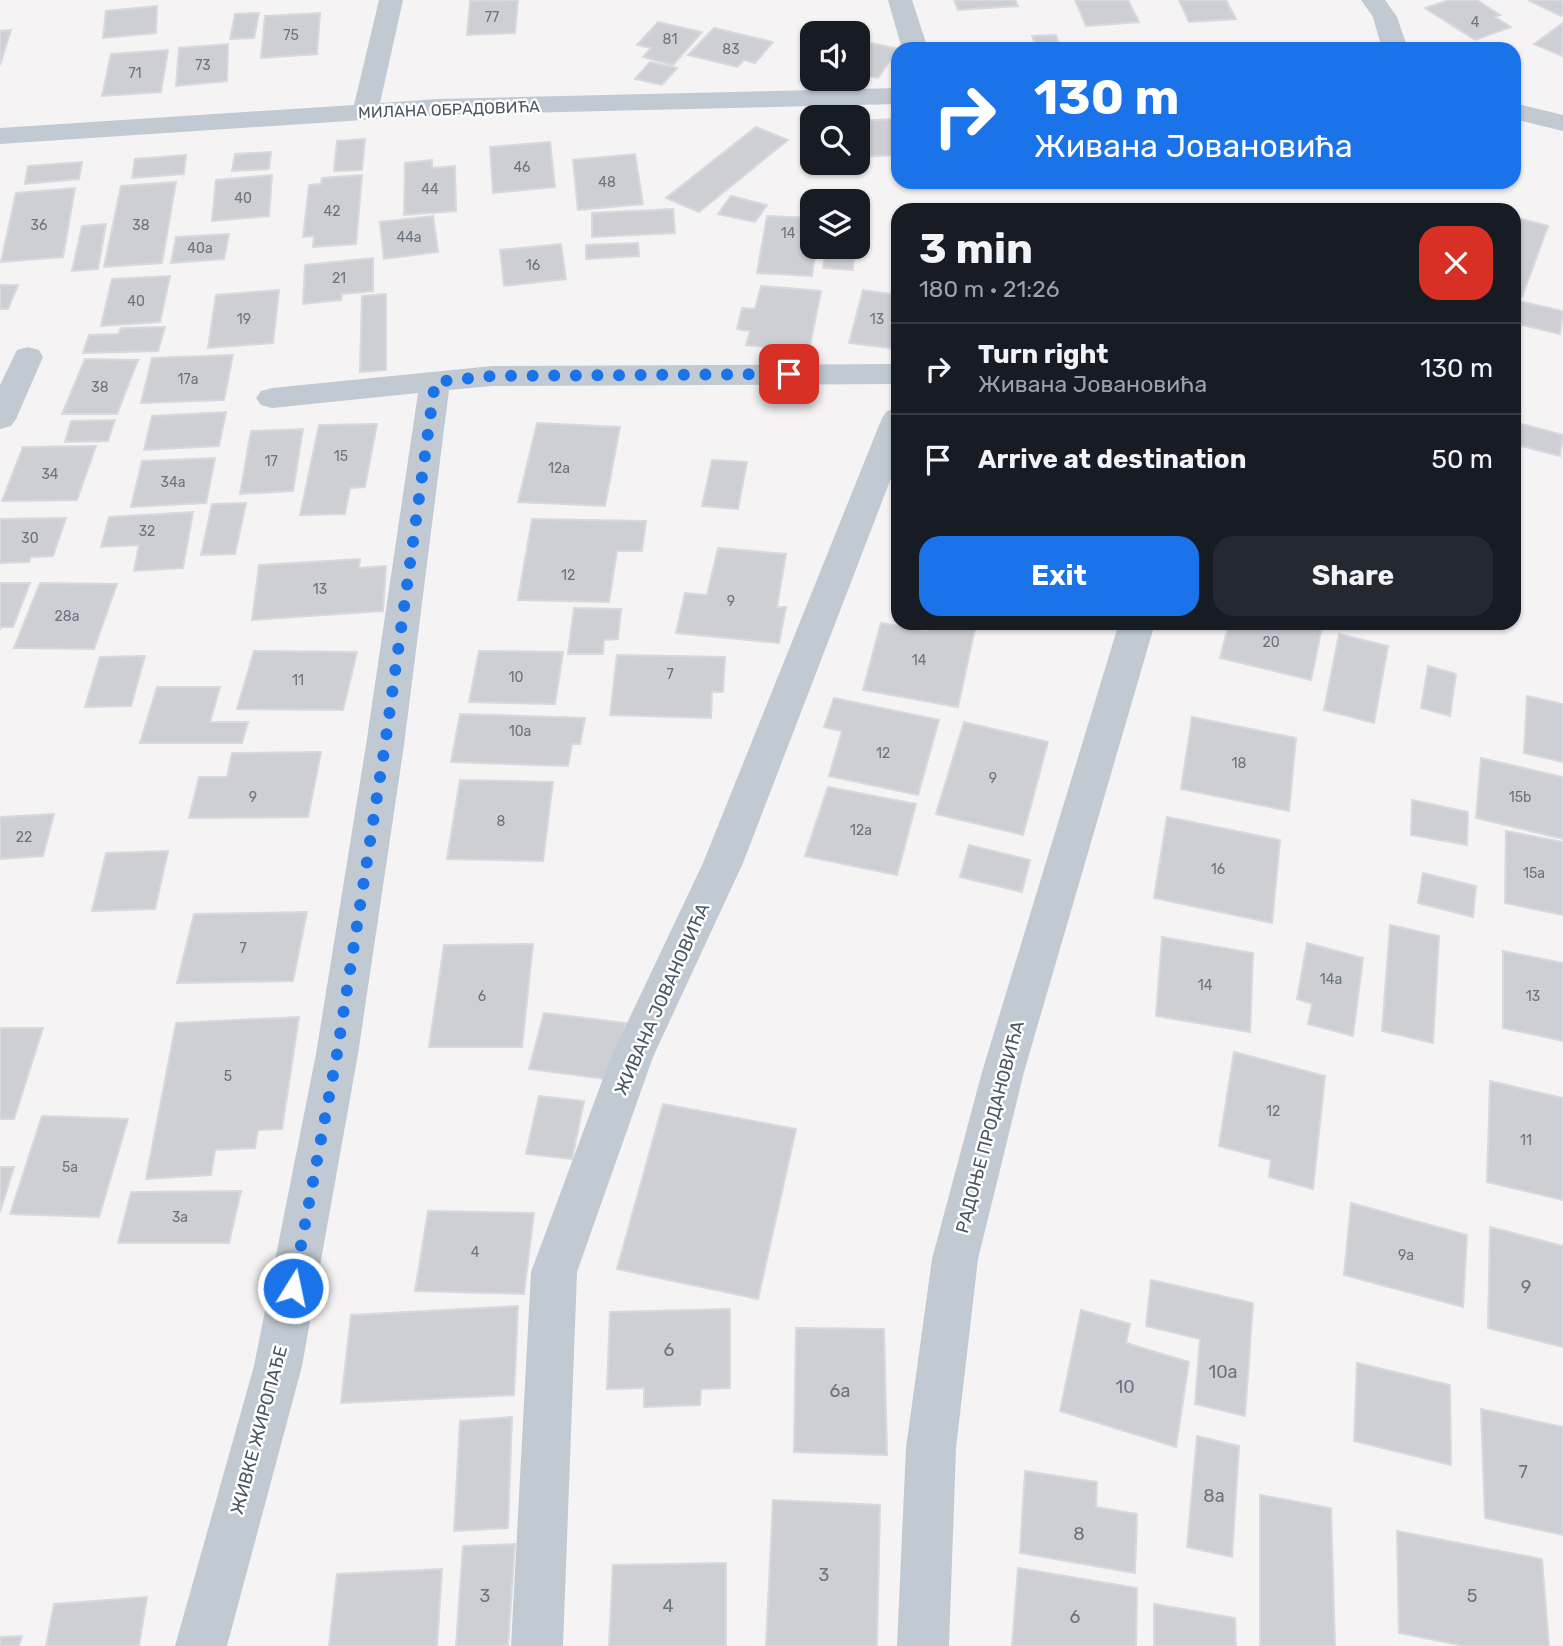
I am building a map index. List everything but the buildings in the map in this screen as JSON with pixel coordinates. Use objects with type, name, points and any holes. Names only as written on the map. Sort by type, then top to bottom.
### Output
[{"type":"street","points":[[365,112],[391,0]]},
{"type":"street","points":[[900,0],[913,42]]},
{"type":"street","points":[[1373,0],[1385,17],[1393,42]]},
{"type":"street","name":"МИЛАНА ОБРАДОВИЋА","points":[[0,136],[365,112],[891,96]]},
{"type":"street","points":[[1521,113],[1563,123]]},
{"type":"street","points":[[0,419],[28,357]]},
{"type":"street","points":[[272,398],[492,376],[891,374]]},
{"type":"street","name":"ЖИВКЕ ЖИРОПАЂЕ","points":[[201,1646],[278,1366],[337,1054],[385,745],[435,382]]},
{"type":"street","name":"ЖИВАНА ЈОВАНОВИЋА","points":[[537,1646],[554,1272],[632,1057],[723,863],[891,436]]},
{"type":"street","name":"РАДОЊЕ ПРОДАНОВИЋА","points":[[923,1646],[931,1448],[955,1259],[1003,1072],[1135,630]]},
{"type":"route","points":[[293,1288],[337,1054],[385,745],[435,382],[492,376],[789,374]]}]
